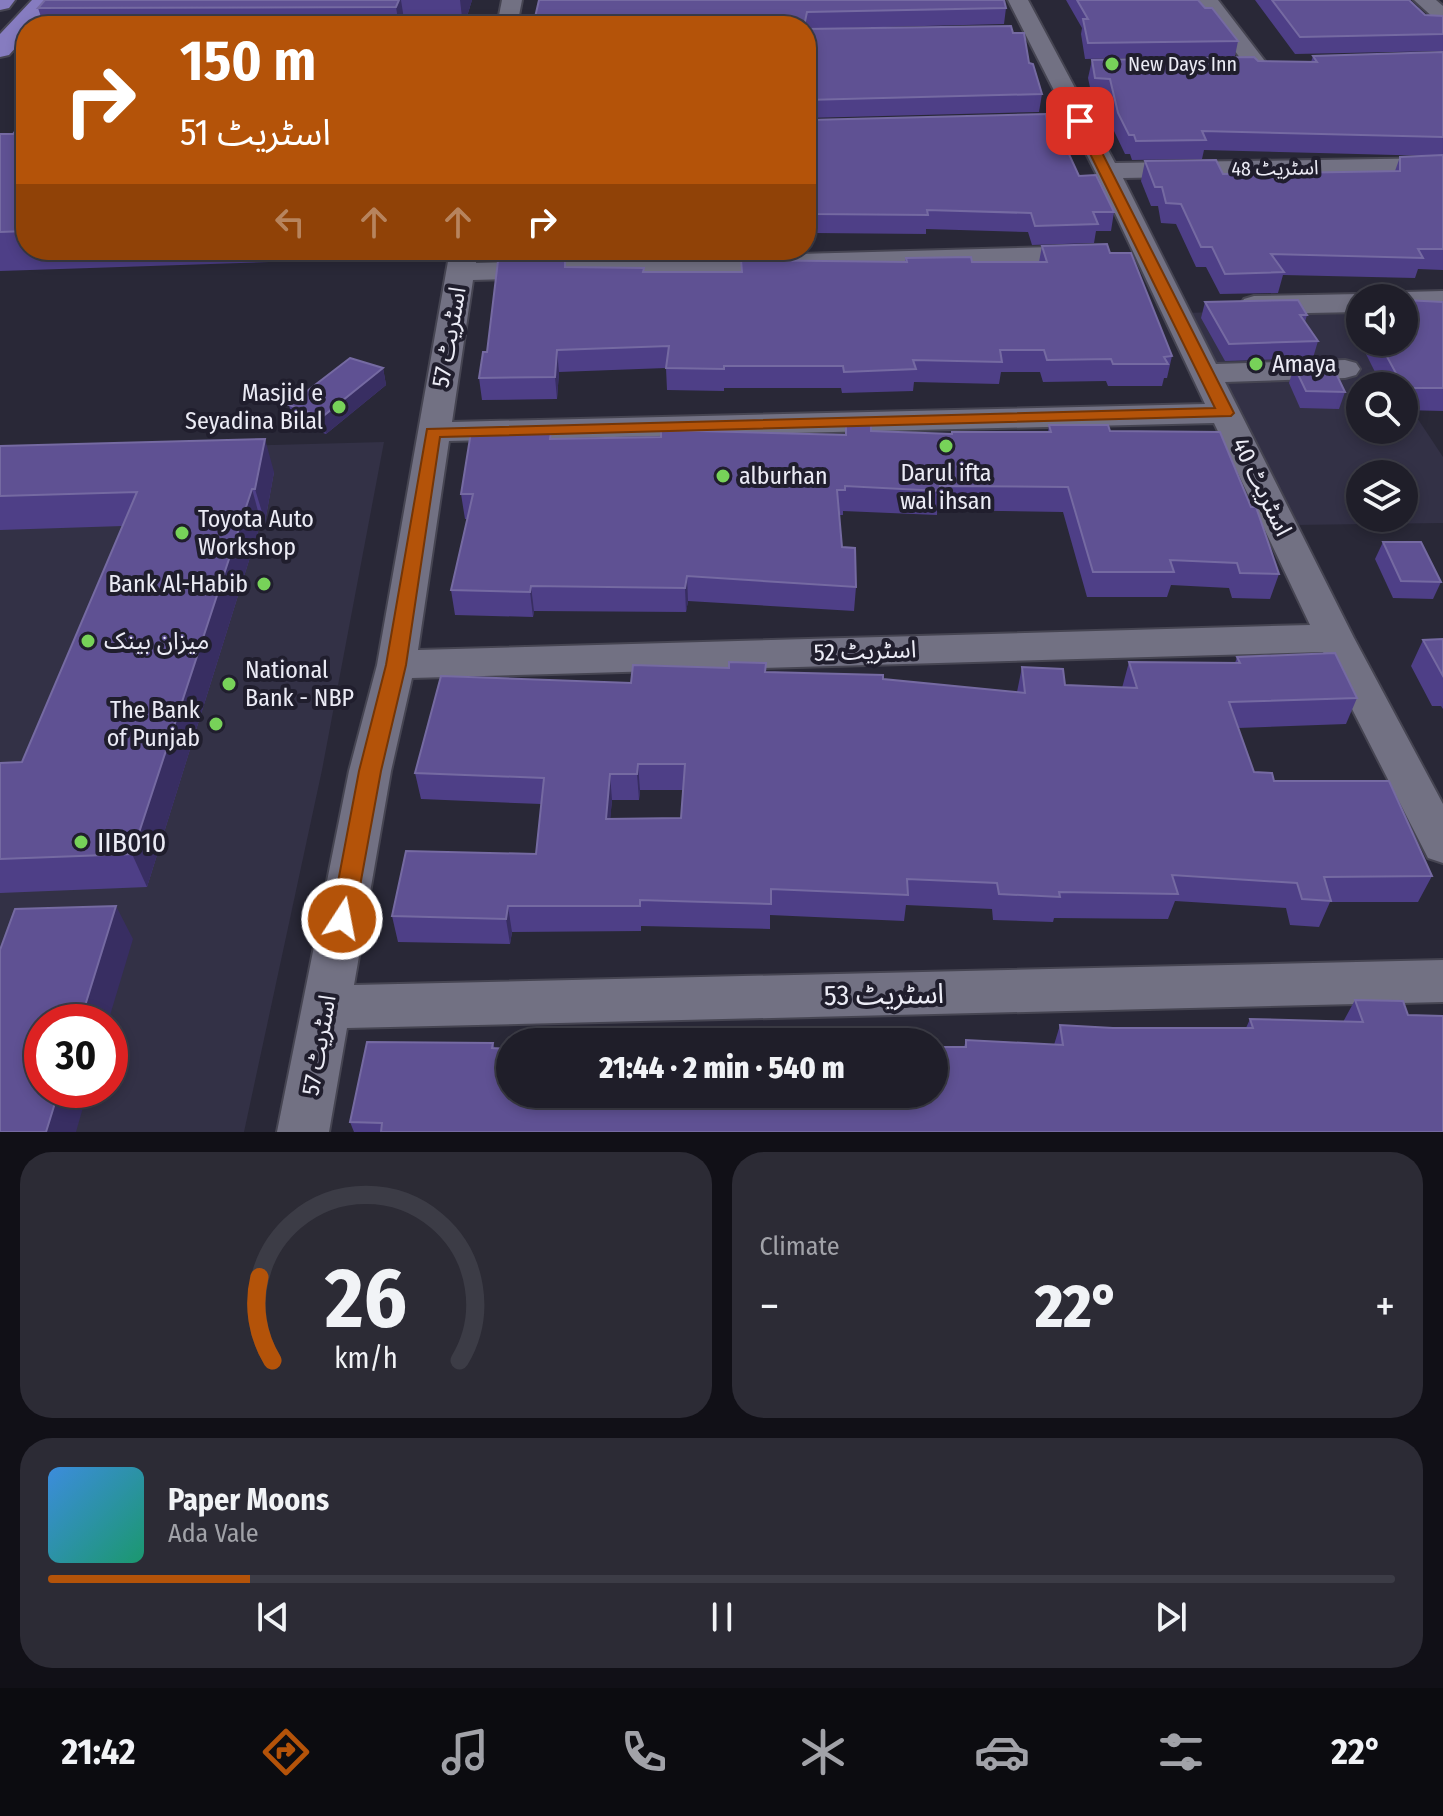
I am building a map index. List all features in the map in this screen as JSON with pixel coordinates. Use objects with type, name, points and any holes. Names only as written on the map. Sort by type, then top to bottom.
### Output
[{"type":"main road","points":[[31,16],[46,0]]},
{"type":"main road","points":[[0,49],[16,32]]},
{"type":"street","name":"اسٹریٹ 40","points":[[1018,0],[1020,34],[1068,68],[1065,122],[1107,171],[1146,253],[1202,306],[1206,373],[1335,638],[1443,845]]},
{"type":"street","points":[[1207,0],[1264,65],[1225,66]]},
{"type":"street","points":[[1424,0],[1443,16]]},
{"type":"street","name":"اسٹریٹ 48","points":[[1107,171],[1443,165]]},
{"type":"street","points":[[816,257],[1146,253]]},
{"type":"street","points":[[462,261],[548,260]]},
{"type":"street","name":"اسٹریٹ 57","points":[[303,1132],[370,771],[396,665],[462,261]]},
{"type":"street","points":[[1418,301],[1443,300]]},
{"type":"street","points":[[1202,306],[1346,303]]},
{"type":"street","points":[[1206,373],[1345,369]]},
{"type":"street","points":[[433,432],[1226,413]]},
{"type":"street","name":"اسٹریٹ 52","points":[[396,665],[1335,638]]},
{"type":"street","name":"اسٹریٹ 53","points":[[326,1007],[1443,981]]},
{"type":"shaded area","points":[[1344,308],[1346,356],[1376,356],[1386,372],[1346,372],[1346,444],[1418,444],[1418,419],[1443,457],[1443,523],[1418,523],[1418,460],[1346,460],[1346,524],[1294,525],[1185,313]]},
{"type":"shaded area","points":[[384,442],[322,770],[244,1132],[0,1132],[0,452]]},
{"type":"building","points":[[45,0],[399,0],[396,7],[38,8]]},
{"type":"building","points":[[539,0],[1004,0],[1006,8],[807,12],[806,16],[535,16]]},
{"type":"building","points":[[1077,0],[1198,0],[1205,8],[1212,8],[1238,41],[1088,43],[1083,19],[1088,19]]},
{"type":"building","points":[[1272,0],[1409,0],[1425,15],[1443,16],[1443,34],[1300,37]]},
{"type":"building","points":[[1011,26],[1013,33],[1024,33],[1029,63],[1033,64],[1042,94],[816,100],[816,29]]},
{"type":"building","points":[[1443,52],[1443,137],[1202,131],[1206,140],[1136,141],[1134,135],[1129,135],[1118,113],[1110,79],[1095,78],[1092,60],[1254,57],[1258,61],[1317,62],[1313,56]]},
{"type":"building","points":[[1046,114],[1048,128],[1057,128],[1079,176],[1096,175],[1114,212],[1093,212],[1098,224],[1035,226],[1031,213],[927,210],[928,215],[816,214],[816,120]]},
{"type":"building","points":[[16,130],[16,231],[0,232],[0,134],[13,134]]},
{"type":"building","points":[[1443,155],[1443,249],[1418,249],[1423,258],[1271,254],[1284,272],[1225,274],[1212,247],[1201,247],[1181,204],[1166,203],[1162,187],[1155,187],[1145,161],[1216,160],[1223,174],[1400,171],[1400,157]]},
{"type":"building","points":[[1107,244],[1110,253],[1131,253],[1172,356],[1164,357],[1168,364],[1113,364],[1111,359],[1047,360],[1044,350],[1000,350],[1002,362],[913,360],[916,369],[844,372],[843,366],[666,368],[669,346],[557,350],[555,377],[479,378],[483,352],[487,352],[498,261],[565,260],[565,267],[644,268],[643,272],[742,272],[741,260],[907,262],[906,258],[971,257],[972,262],[1047,262],[1042,246]]},
{"type":"building","points":[[1298,300],[1307,315],[1300,315],[1318,341],[1229,344],[1205,302]]},
{"type":"building","points":[[1418,301],[1443,302],[1443,388],[1418,388],[1418,372],[1395,372],[1387,356],[1418,356]]},
{"type":"building","points":[[350,358],[383,368],[322,417],[289,405]]},
{"type":"building","points":[[1332,365],[1345,392],[1306,391],[1294,366]]},
{"type":"building","points":[[846,422],[871,424],[871,431],[952,434],[1051,432],[1049,425],[1108,425],[1110,431],[1220,432],[1251,507],[1256,507],[1279,574],[1240,573],[1237,563],[1170,560],[1174,572],[1093,572],[1068,487],[940,486],[940,491],[845,486],[845,490],[837,490],[842,547],[855,548],[856,587],[687,576],[685,588],[531,586],[530,592],[451,590],[473,494],[461,494],[471,432],[551,432],[550,439],[661,437],[661,430],[846,435]]},
{"type":"building","points":[[265,439],[255,489],[252,489],[132,854],[0,859],[0,763],[22,762],[137,492],[0,496],[0,446]]},
{"type":"building","points":[[1383,542],[1421,542],[1441,582],[1401,581]]},
{"type":"building","points":[[1443,639],[1443,676],[1423,640]]},
{"type":"building","points":[[1335,653],[1357,698],[1229,702],[1254,772],[1272,773],[1274,781],[1389,781],[1432,876],[1324,877],[1331,901],[1302,899],[1297,883],[1172,875],[1178,894],[1059,892],[1060,897],[999,894],[997,883],[907,879],[908,895],[771,889],[771,904],[640,900],[640,906],[508,906],[506,919],[392,916],[406,851],[536,854],[544,778],[415,773],[441,676],[631,683],[633,665],[729,668],[729,662],[766,663],[765,672],[883,675],[883,679],[1025,693],[1022,667],[1063,669],[1065,685],[1137,688],[1129,662],[1240,663],[1237,657]],"holes":[[[638,764],[685,764],[681,818],[606,819],[610,774],[637,774]]]},
{"type":"building","points":[[116,906],[86,1004],[24,1004],[24,1108],[53,1108],[46,1132],[0,1132],[0,950],[15,909]]},
{"type":"building","points":[[1355,1000],[1403,1001],[1408,1015],[1443,1016],[1443,1132],[381,1132],[382,1123],[350,1122],[367,1042],[493,1043],[492,1048],[496,1048],[496,1108],[948,1108],[948,1047],[966,1047],[966,1040],[1063,1045],[1060,1025],[1253,1028],[1250,1019],[1363,1022]]},
{"type":"place","name":"New Days Inn","points":[[1112,64]]},
{"type":"place","name":"Amaya","points":[[1256,364]]},
{"type":"place","name":"Masjid e Seyadina Bilal","points":[[339,407]]},
{"type":"place","name":"Darul ifta wal ihsan","points":[[946,446]]},
{"type":"place","name":"alburhan","points":[[723,476]]},
{"type":"place","name":"Toyota Auto Workshop","points":[[182,533]]},
{"type":"place","name":"Bank Al-Habib","points":[[264,584]]},
{"type":"place","name":"میزان بینک","points":[[88,641]]},
{"type":"place","name":"National Bank - NBP","points":[[229,684]]},
{"type":"place","name":"The Bank of Punjab","points":[[216,724]]},
{"type":"place","name":"IIB010","points":[[81,842]]},
{"type":"route","points":[[342,919],[370,771],[396,665],[433,432],[1226,413],[1080,121]]}]
